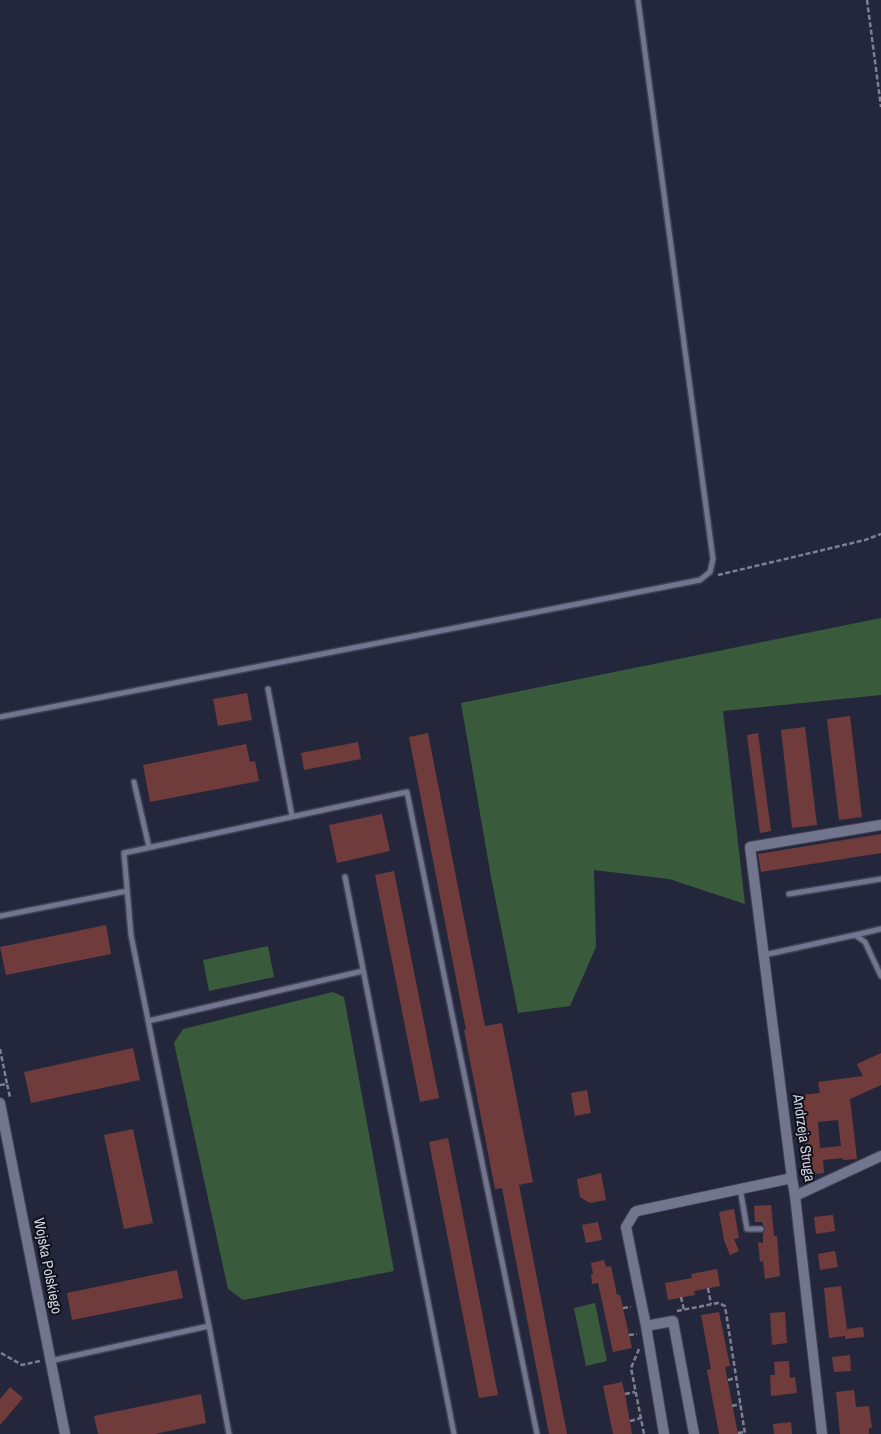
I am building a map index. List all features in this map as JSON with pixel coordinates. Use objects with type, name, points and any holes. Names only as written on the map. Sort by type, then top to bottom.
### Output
[{"type":"street","name":"Andrzeja Struga","points":[[822,1434],[795,1196],[750,846],[881,825]]},
{"type":"street","name":"Wojska Polskiego","points":[[0,1103],[46,1361],[65,1434]]},
{"type":"street","points":[[795,1196],[881,1156]]},
{"type":"street","points":[[664,1434],[641,1326],[626,1226],[635,1212],[792,1178]]},
{"type":"street","points":[[641,1326],[673,1321],[694,1434]]},
{"type":"lane","points":[[0,717],[700,580],[710,572],[713,559],[638,0]]},
{"type":"lane","points":[[268,689],[292,816]]},
{"type":"lane","points":[[134,782],[150,847]]},
{"type":"lane","points":[[229,1434],[131,935],[124,853],[407,792],[537,1434]]},
{"type":"lane","points":[[345,877],[454,1434]]},
{"type":"lane","points":[[789,894],[881,879]]},
{"type":"lane","points":[[0,916],[127,891]]},
{"type":"lane","points":[[764,955],[881,929]]},
{"type":"lane","points":[[855,935],[865,942],[881,976]]},
{"type":"lane","points":[[148,1020],[363,971]]},
{"type":"lane","points":[[740,1188],[747,1229],[760,1229]]},
{"type":"lane","points":[[46,1361],[209,1326]]},
{"type":"path","points":[[867,0],[881,107]]},
{"type":"path","points":[[700,580],[865,540],[881,534]]},
{"type":"path","points":[[0,1049],[7,1084]]},
{"type":"path","points":[[708,1288],[711,1304]]},
{"type":"path","points":[[681,1297],[684,1310]]},
{"type":"path","points":[[676,1311],[718,1303],[725,1306],[745,1433],[738,1433]]},
{"type":"path","points":[[623,1308],[632,1306]]},
{"type":"path","points":[[722,1325],[728,1324]]},
{"type":"path","points":[[639,1340],[638,1334],[641,1326]]},
{"type":"path","points":[[629,1336],[638,1334]]},
{"type":"path","points":[[640,1346],[631,1368],[644,1434]]},
{"type":"path","points":[[727,1351],[732,1350]]},
{"type":"path","points":[[1,1353],[22,1366],[46,1361]]},
{"type":"path","points":[[728,1380],[736,1378]]},
{"type":"path","points":[[625,1394],[636,1392]]},
{"type":"path","points":[[732,1406],[740,1404]]},
{"type":"path","points":[[630,1421],[641,1418]]},
{"type":"green space","points":[[881,618],[881,695],[723,711],[745,904],[669,879],[594,870],[596,947],[570,1006],[518,1013],[491,877],[461,703]]},
{"type":"green space","points":[[268,946],[274,977],[209,991],[203,960]]},
{"type":"green space","points":[[333,992],[344,997],[394,1271],[243,1300],[228,1289],[174,1043],[183,1029]]},
{"type":"green space","points":[[595,1303],[607,1361],[586,1366],[574,1308]]},
{"type":"building","points":[[247,693],[252,720],[218,726],[213,699]]},
{"type":"building","points":[[850,716],[862,817],[839,820],[827,719]]},
{"type":"building","points":[[805,727],[817,825],[792,828],[781,730]]},
{"type":"building","points":[[428,733],[485,1026],[502,1023],[533,1182],[519,1185],[567,1434],[549,1434],[502,1188],[495,1189],[409,737]]},
{"type":"building","points":[[758,733],[771,831],[760,833],[747,735]]},
{"type":"building","points":[[358,742],[361,759],[304,770],[301,753]]},
{"type":"building","points":[[246,744],[250,762],[255,761],[259,781],[150,802],[143,765]]},
{"type":"building","points":[[382,814],[390,851],[337,863],[329,825]]},
{"type":"building","points":[[881,834],[881,853],[761,872],[758,854]]},
{"type":"building","points":[[394,871],[439,1098],[420,1102],[375,875]]},
{"type":"building","points":[[106,925],[111,954],[6,975],[0,947]]},
{"type":"building","points":[[133,1048],[140,1080],[31,1103],[24,1072]]},
{"type":"building","points":[[881,1053],[881,1085],[850,1099],[857,1159],[823,1160],[824,1173],[808,1175],[805,1142],[801,1142],[800,1125],[803,1125],[800,1095],[820,1093],[818,1082],[863,1076],[857,1064]],"holes":[[[838,1120],[841,1146],[820,1148],[818,1122]]]},
{"type":"building","points":[[587,1090],[591,1113],[575,1116],[571,1093]]},
{"type":"building","points":[[133,1129],[153,1223],[124,1229],[104,1135]]},
{"type":"building","points":[[448,1138],[498,1395],[479,1398],[429,1142]]},
{"type":"building","points":[[601,1173],[606,1200],[590,1203],[580,1197],[577,1179]]},
{"type":"building","points":[[771,1205],[774,1236],[777,1236],[780,1276],[765,1279],[763,1261],[760,1262],[758,1242],[763,1243],[765,1229],[762,1222],[755,1222],[754,1206]]},
{"type":"building","points":[[734,1209],[739,1238],[734,1239],[739,1251],[730,1255],[724,1240],[719,1212]]},
{"type":"building","points":[[833,1215],[835,1231],[816,1234],[814,1217]]},
{"type":"building","points":[[598,1222],[602,1240],[586,1243],[582,1225]]},
{"type":"building","points":[[835,1251],[838,1267],[820,1270],[818,1254]]},
{"type":"building","points":[[604,1260],[606,1267],[611,1266],[617,1295],[620,1295],[632,1348],[613,1352],[598,1283],[592,1284],[591,1274],[593,1274],[591,1263]]},
{"type":"building","points":[[717,1269],[720,1286],[694,1291],[695,1295],[668,1300],[665,1283],[692,1278],[691,1274]]},
{"type":"building","points":[[177,1270],[183,1298],[72,1320],[67,1293]]},
{"type":"building","points":[[841,1286],[847,1329],[863,1327],[864,1337],[845,1339],[845,1336],[829,1338],[824,1288]]},
{"type":"building","points":[[719,1312],[730,1366],[725,1367],[738,1434],[719,1434],[707,1370],[711,1369],[701,1315]]},
{"type":"building","points":[[785,1312],[787,1343],[772,1345],[770,1313]]},
{"type":"building","points":[[850,1355],[851,1371],[834,1372],[832,1357]]},
{"type":"building","points":[[789,1361],[790,1378],[795,1377],[797,1393],[771,1396],[770,1375],[775,1375],[774,1362]]},
{"type":"building","points":[[622,1382],[632,1434],[613,1434],[603,1386]]},
{"type":"building","points":[[10,1387],[23,1398],[0,1425],[0,1399]]},
{"type":"building","points":[[854,1390],[856,1407],[869,1406],[872,1428],[869,1428],[869,1434],[840,1434],[836,1392]]},
{"type":"building","points":[[201,1394],[206,1423],[155,1434],[98,1434],[94,1416]]},
{"type":"building","points":[[791,1422],[792,1434],[774,1434],[773,1424]]}]
